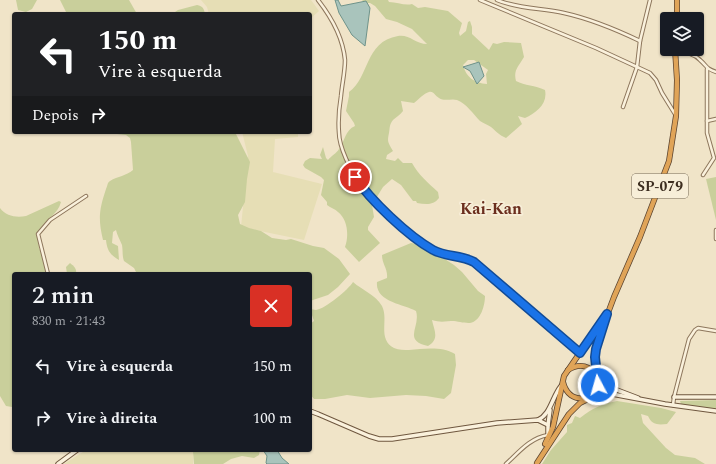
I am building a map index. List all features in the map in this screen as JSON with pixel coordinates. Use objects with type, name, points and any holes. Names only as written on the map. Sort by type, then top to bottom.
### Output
[{"type":"highway","points":[[677,0],[677,12]]},
{"type":"highway","name":"SP-079","points":[[536,463],[568,414],[580,403],[591,397],[596,391],[598,385],[598,375],[595,357],[596,349],[607,314],[664,176],[671,152],[676,116],[677,80],[675,56]]},
{"type":"highway","name":"SP-079","points":[[536,463],[553,427],[562,380],[567,370],[607,314]]},
{"type":"highway","points":[[567,370],[574,366],[584,366],[598,375]]},
{"type":"highway","points":[[562,380],[564,388],[570,395],[579,399],[591,397]]},
{"type":"street","points":[[318,0],[334,22],[343,45],[345,61],[339,134],[341,147],[360,184],[396,222],[414,236],[433,250],[469,259],[474,262],[580,353]]},
{"type":"street","points":[[480,0],[637,67],[653,76],[676,116]]},
{"type":"street","points":[[497,0],[507,4],[581,17],[602,24],[640,41]]},
{"type":"street","points":[[623,107],[637,67],[640,41],[650,0]]},
{"type":"street","points":[[696,56],[700,59],[707,69],[707,133],[715,158],[703,175]]},
{"type":"street","points":[[707,69],[716,72]]},
{"type":"street","points":[[707,121],[716,119]]},
{"type":"street","points":[[48,272],[38,234],[50,220],[86,196]]},
{"type":"street","points":[[716,230],[716,239]]},
{"type":"street","points":[[673,405],[689,339],[698,328],[716,331]]},
{"type":"street","points":[[598,375],[617,390],[647,401]]},
{"type":"street","points":[[312,412],[370,436],[379,439],[392,439],[496,423],[538,420],[544,418],[561,386]]},
{"type":"street","points":[[591,397],[612,394],[647,401],[716,411]]},
{"type":"street","points":[[674,396],[716,397]]},
{"type":"street","points":[[506,464],[528,444],[538,438],[548,436],[548,425],[552,401]]},
{"type":"street","points":[[538,420],[548,425]]},
{"type":"street","points":[[58,464],[74,452]]},
{"type":"shaded area","points":[[201,0],[311,0],[319,11],[312,17],[312,12],[208,12],[207,7]]},
{"type":"shaded area","points":[[242,134],[298,134],[298,137],[275,139],[273,172],[322,184],[304,240],[241,227],[248,156]]},
{"type":"shaded area","points":[[83,452],[193,452],[193,464],[64,464]]},
{"type":"green space","points":[[16,0],[37,0],[32,9],[26,12],[18,10]]},
{"type":"green space","points":[[60,0],[129,0],[136,12],[66,12]]},
{"type":"green space","points":[[362,0],[388,0],[389,2],[407,5],[412,4],[418,8],[425,7],[448,11],[462,23],[459,33],[460,36],[466,31],[468,22],[470,21],[472,34],[489,50],[493,43],[521,43],[524,57],[515,74],[516,81],[545,90],[545,100],[537,111],[525,118],[518,116],[522,124],[506,138],[480,121],[467,107],[457,100],[441,99],[429,92],[414,103],[401,101],[403,111],[393,120],[390,126],[388,140],[393,151],[387,155],[386,159],[395,161],[398,158],[403,163],[412,163],[420,175],[438,192],[439,198],[437,201],[432,203],[417,203],[416,201],[413,201],[401,185],[392,179],[383,187],[372,205],[374,217],[368,227],[368,230],[380,243],[359,262],[345,247],[347,228],[344,219],[337,211],[327,205],[327,202],[321,195],[324,180],[305,168],[303,165],[305,161],[310,158],[322,159],[320,155],[323,147],[328,160],[341,146],[349,130],[355,126],[346,111],[349,92],[356,86],[373,52],[379,45],[398,36],[406,36],[423,44],[427,44],[412,29],[386,19],[375,6],[370,3],[365,3]],"holes":[[[468,60],[474,60],[488,70],[486,74],[487,84],[474,81],[466,73],[463,65]]]},
{"type":"green space","points":[[197,5],[201,6],[204,12],[175,12]]},
{"type":"green space","points":[[117,134],[236,134],[250,162],[245,202],[238,215],[240,224],[261,231],[272,238],[286,240],[291,239],[324,248],[339,259],[350,274],[328,295],[312,300],[312,272],[136,272],[134,268],[124,261],[122,245],[116,230],[113,232],[112,243],[118,246],[119,260],[110,252],[107,247],[106,240],[103,240],[100,226],[102,203],[108,183],[113,179],[128,174],[133,170],[131,142],[130,138],[126,135]]},
{"type":"green space","points":[[716,177],[716,220],[706,179]]},
{"type":"green space","points":[[59,201],[61,202],[57,210],[40,230],[39,234],[39,249],[44,253],[47,272],[12,272],[12,407],[6,406],[0,396],[0,208],[8,215],[22,217]]},
{"type":"green space","points":[[411,243],[423,245],[454,265],[478,291],[485,296],[482,312],[474,322],[443,322],[432,320],[435,337],[432,343],[428,346],[420,343],[414,337],[417,317],[416,311],[385,298],[378,289],[377,282],[387,278],[387,272],[382,255]]},
{"type":"green space","points":[[70,263],[75,268],[76,272],[67,272],[66,267]]},
{"type":"green space","points":[[353,282],[373,296],[382,306],[384,311],[386,340],[394,348],[400,350],[438,349],[450,351],[455,354],[456,365],[451,393],[444,399],[406,395],[370,398],[347,395],[325,399],[314,399],[312,396],[312,322],[314,321],[312,309],[320,309],[331,303]]},
{"type":"green space","points":[[716,400],[716,410],[681,404],[680,401]]},
{"type":"green space","points":[[617,401],[676,412],[667,424],[653,423],[648,416],[641,414],[643,423],[666,448],[675,455],[695,458],[705,464],[542,464],[551,450],[567,432],[567,425],[572,423],[575,416],[580,418],[597,407]]},
{"type":"green space","points":[[193,452],[260,452],[259,455],[254,458],[242,456],[231,459],[223,464],[194,464]]},
{"type":"water","points":[[335,0],[338,0],[341,6],[366,1],[370,8],[365,46],[352,35],[339,13]]},
{"type":"water","points":[[479,62],[484,76],[477,84],[470,71],[463,67]]},
{"type":"water","points":[[264,452],[278,452],[282,458],[289,464],[267,464],[267,456]]},
{"type":"district","name":"Kai-Kan","points":[[491,208]]},
{"type":"route","points":[[355,177],[396,222],[433,250],[469,259],[474,262],[580,353],[607,314],[596,349],[595,357],[599,381],[598,385]]}]
